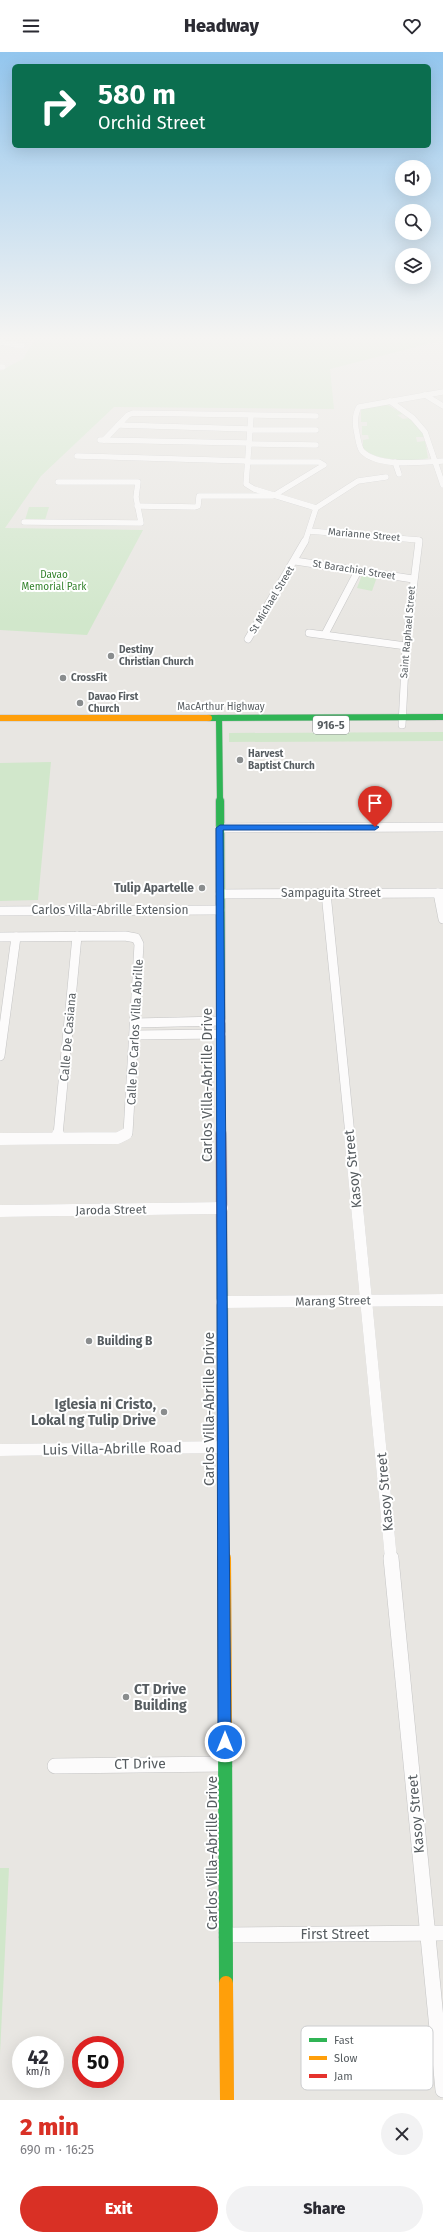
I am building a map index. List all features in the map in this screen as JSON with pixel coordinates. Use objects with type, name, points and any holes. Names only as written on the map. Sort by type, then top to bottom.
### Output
[{"type":"main road","name":"MacArthur Highway","points":[[0,718],[73,722],[219,722],[402,721],[443,717]]},
{"type":"main road","name":"MacArthur Highway","points":[[402,721],[443,725]]},
{"type":"main road","name":"MacArthur Highway","points":[[0,727],[73,722]]},
{"type":"main road","name":"Carlos Villa-Abrille Drive","points":[[219,722],[227,2100]]},
{"type":"street","points":[[109,433],[101,440],[316,445]]},
{"type":"street","points":[[250,433],[246,484],[254,489],[275,496],[316,508],[338,492],[358,481],[386,477]]},
{"type":"street","points":[[357,433],[358,441],[363,453],[395,462],[443,461]]},
{"type":"street","points":[[425,433],[443,485]]},
{"type":"street","points":[[77,456],[323,464],[322,467],[275,496],[199,496],[198,506],[194,507],[137,506]]},
{"type":"street","points":[[395,462],[399,474]]},
{"type":"street","points":[[24,522],[140,524],[141,522],[136,494],[138,482],[58,482]]},
{"type":"street","name":"St Michael Street","points":[[248,639],[295,561],[309,531],[316,508]]},
{"type":"street","name":"Marianne Street","points":[[309,531],[419,540]]},
{"type":"street","name":"Saint Raphael Street","points":[[402,721],[406,646],[413,579],[419,540]]},
{"type":"street","name":"St Barachiel Street","points":[[295,561],[413,579]]},
{"type":"street","points":[[325,634],[358,571]]},
{"type":"street","points":[[308,633],[325,634],[406,646]]},
{"type":"street","points":[[220,828],[443,827]]},
{"type":"street","name":"Kasoy Street","points":[[326,893],[366,1300],[435,1933],[443,2090]]},
{"type":"street","points":[[441,893],[443,919]]},
{"type":"street","name":"Sampaguita Street","points":[[220,894],[441,893]]},
{"type":"street","name":"Carlos Villa-Abrille Extension","points":[[0,911],[220,910]]},
{"type":"street","name":"Calle De Casiana","points":[[58,1138],[77,936]]},
{"type":"street","name":"Calle De Carlos Villa Abrille","points":[[0,937],[125,936],[136,938],[138,941],[135,1036],[128,1133],[118,1138],[0,1139]]},
{"type":"street","points":[[0,1056],[16,937]]},
{"type":"street","points":[[135,1023],[221,1021]]},
{"type":"street","points":[[182,1022],[182,1035]]},
{"type":"street","points":[[135,1036],[221,1034]]},
{"type":"street","name":"Jaroda Street","points":[[0,1211],[222,1208]]},
{"type":"street","name":"Marang Street","points":[[222,1302],[443,1300]]},
{"type":"street","name":"Luis Villa-Abrille Road","points":[[0,1450],[223,1447]]},
{"type":"street","name":"CT Drive","points":[[55,1766],[225,1764]]},
{"type":"street","name":"First Street","points":[[226,1935],[435,1933]]},
{"type":"green space","name":"Davao Memorial Park","points":[[0,433],[87,433],[41,476],[5,528],[143,530],[87,635],[0,630]]},
{"type":"green space","points":[[362,433],[423,433],[424,437],[416,437],[417,442],[425,441],[428,458],[422,460],[394,460],[375,456],[363,449],[363,440],[369,439],[368,435],[362,435]]},
{"type":"green space","points":[[29,507],[49,507],[45,520],[25,520]]},
{"type":"green space","points":[[362,575],[377,577],[372,591],[357,588]]},
{"type":"green space","points":[[443,732],[443,741],[229,742],[229,733]]},
{"type":"green space","points":[[51,762],[38,900],[0,901],[0,763]]},
{"type":"green space","points":[[0,1868],[9,1868],[0,2054]]},
{"type":"traffic: fast","points":[[209,718],[443,717]]},
{"type":"traffic: fast","points":[[219,718],[221,1019]]},
{"type":"traffic: fast","points":[[222,1253],[224,1552]]},
{"type":"traffic: fast","points":[[225,1734],[226,1983]]},
{"type":"traffic: slow","points":[[0,718],[209,718]]},
{"type":"traffic: slow","points":[[224,1552],[225,1734]]},
{"type":"traffic: slow","points":[[226,1983],[227,2100]]},
{"type":"traffic: jam","points":[[221,1019],[222,1253]]},
{"type":"place","name":"Destiny Christian Church","points":[[111,656]]},
{"type":"place","name":"CrossFit","points":[[63,678]]},
{"type":"place","name":"Davao First Church","points":[[80,703]]},
{"type":"place","name":"Harvest Baptist Church","points":[[240,760]]},
{"type":"place","name":"Tulip Apartelle","points":[[202,888]]},
{"type":"place","name":"Building B","points":[[89,1341]]},
{"type":"place","name":"Iglesia ni Cristo, Lokal ng Tulip Drive","points":[[164,1412]]},
{"type":"place","name":"CT Drive Building","points":[[126,1697]]},
{"type":"route","points":[[225,1742],[220,828],[375,827]]}]
